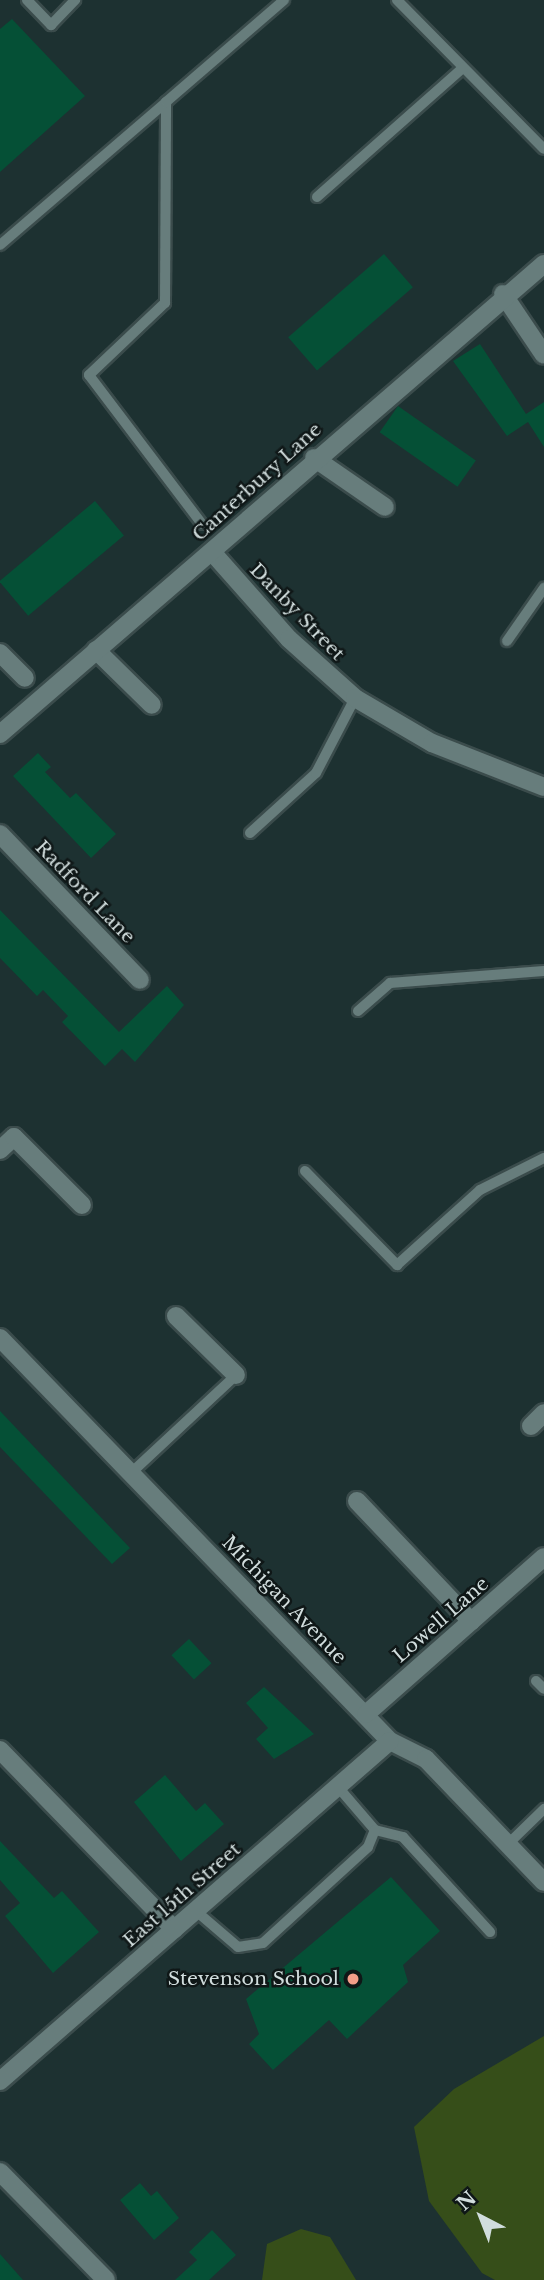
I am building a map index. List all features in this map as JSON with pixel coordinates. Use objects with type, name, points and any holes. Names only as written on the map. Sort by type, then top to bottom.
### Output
[{"type":"street","name":"Canterbury Lane","points":[[0,734],[212,552],[314,458],[503,294],[544,264]]},
{"type":"street","points":[[503,294],[544,355]]},
{"type":"street","points":[[314,458],[385,508]]},
{"type":"street","name":"Danby Street","points":[[212,552],[289,639],[355,698],[432,743],[544,787]]},
{"type":"street","points":[[96,650],[152,705]]},
{"type":"street","points":[[0,653],[25,678]]},
{"type":"street","name":"Radford Lane","points":[[0,834],[140,980]]},
{"type":"street","points":[[0,1150],[15,1137],[82,1205]]},
{"type":"street","points":[[176,1317],[236,1375]]},
{"type":"street","name":"Michigan Avenue","points":[[0,1338],[390,1741],[426,1759],[544,1882]]},
{"type":"street","points":[[357,1501],[471,1621]]},
{"type":"street","name":"Lowell Lane","points":[[366,1714],[544,1558]]},
{"type":"street","name":"East 15th Street","points":[[0,2081],[390,1741]]},
{"type":"street","points":[[0,1750],[174,1929]]},
{"type":"street","points":[[0,2172],[106,2280]]},
{"type":"lane","points":[[27,0],[51,25],[75,0]]},
{"type":"lane","points":[[0,245],[284,0]]},
{"type":"lane","points":[[397,0],[544,149]]},
{"type":"lane","points":[[317,197],[463,68]]},
{"type":"lane","points":[[166,102],[165,303],[89,375],[202,524]]},
{"type":"lane","points":[[508,641],[544,588]]},
{"type":"lane","points":[[250,832],[316,773],[355,698]]},
{"type":"lane","points":[[358,1011],[390,983],[544,971]]},
{"type":"lane","points":[[305,1171],[397,1265],[480,1190],[544,1158]]},
{"type":"lane","points":[[131,1473],[236,1375]]},
{"type":"lane","points":[[338,1787],[375,1830],[404,1838],[490,1932]]},
{"type":"lane","points":[[508,1845],[544,1809]]},
{"type":"lane","points":[[196,1911],[238,1947],[263,1943],[368,1847],[375,1830]]},
{"type":"green space","points":[[544,2036],[544,2280],[495,2280],[482,2273],[429,2201],[414,2127],[454,2089]]},
{"type":"green space","points":[[301,2229],[330,2237],[356,2280],[262,2280],[267,2244]]},
{"type":"building","points":[[12,19],[85,96],[0,172],[0,29]]},
{"type":"building","points":[[384,254],[413,287],[317,371],[288,337]]},
{"type":"building","points":[[480,344],[526,414],[544,402],[544,447],[528,422],[507,436],[453,361]]},
{"type":"building","points":[[398,406],[476,460],[457,487],[380,432]]},
{"type":"building","points":[[95,501],[124,535],[28,616],[0,581]]},
{"type":"building","points":[[38,753],[51,767],[45,772],[70,798],[76,793],[116,834],[91,858],[13,776]]},
{"type":"building","points":[[0,910],[119,1032],[167,986],[184,1005],[135,1062],[122,1049],[105,1066],[62,1022],[68,1016],[43,990],[37,996],[0,958]]},
{"type":"building","points":[[0,1411],[130,1548],[112,1564],[0,1447]]},
{"type":"building","points":[[189,1639],[212,1663],[194,1680],[171,1655]]},
{"type":"building","points":[[264,1687],[314,1734],[274,1759],[256,1739],[268,1728],[246,1703]]},
{"type":"building","points":[[165,1775],[196,1811],[205,1803],[224,1824],[181,1861],[134,1802]]},
{"type":"building","points":[[0,1841],[54,1898],[62,1891],[99,1932],[53,1973],[5,1916],[20,1903],[0,1880]]},
{"type":"building","points":[[391,1877],[440,1931],[403,1965],[408,1982],[347,2039],[329,2020],[273,2070],[249,2044],[259,2034],[246,1999]]},
{"type":"building","points":[[140,2183],[151,2196],[157,2191],[179,2218],[154,2240],[120,2200]]},
{"type":"building","points":[[212,2230],[236,2255],[209,2280],[175,2280],[197,2260],[189,2252]]},
{"type":"building","points":[[0,2254],[23,2280],[0,2280]]},
{"type":"place","name":"Stevenson School","points":[[353,1979]]}]
